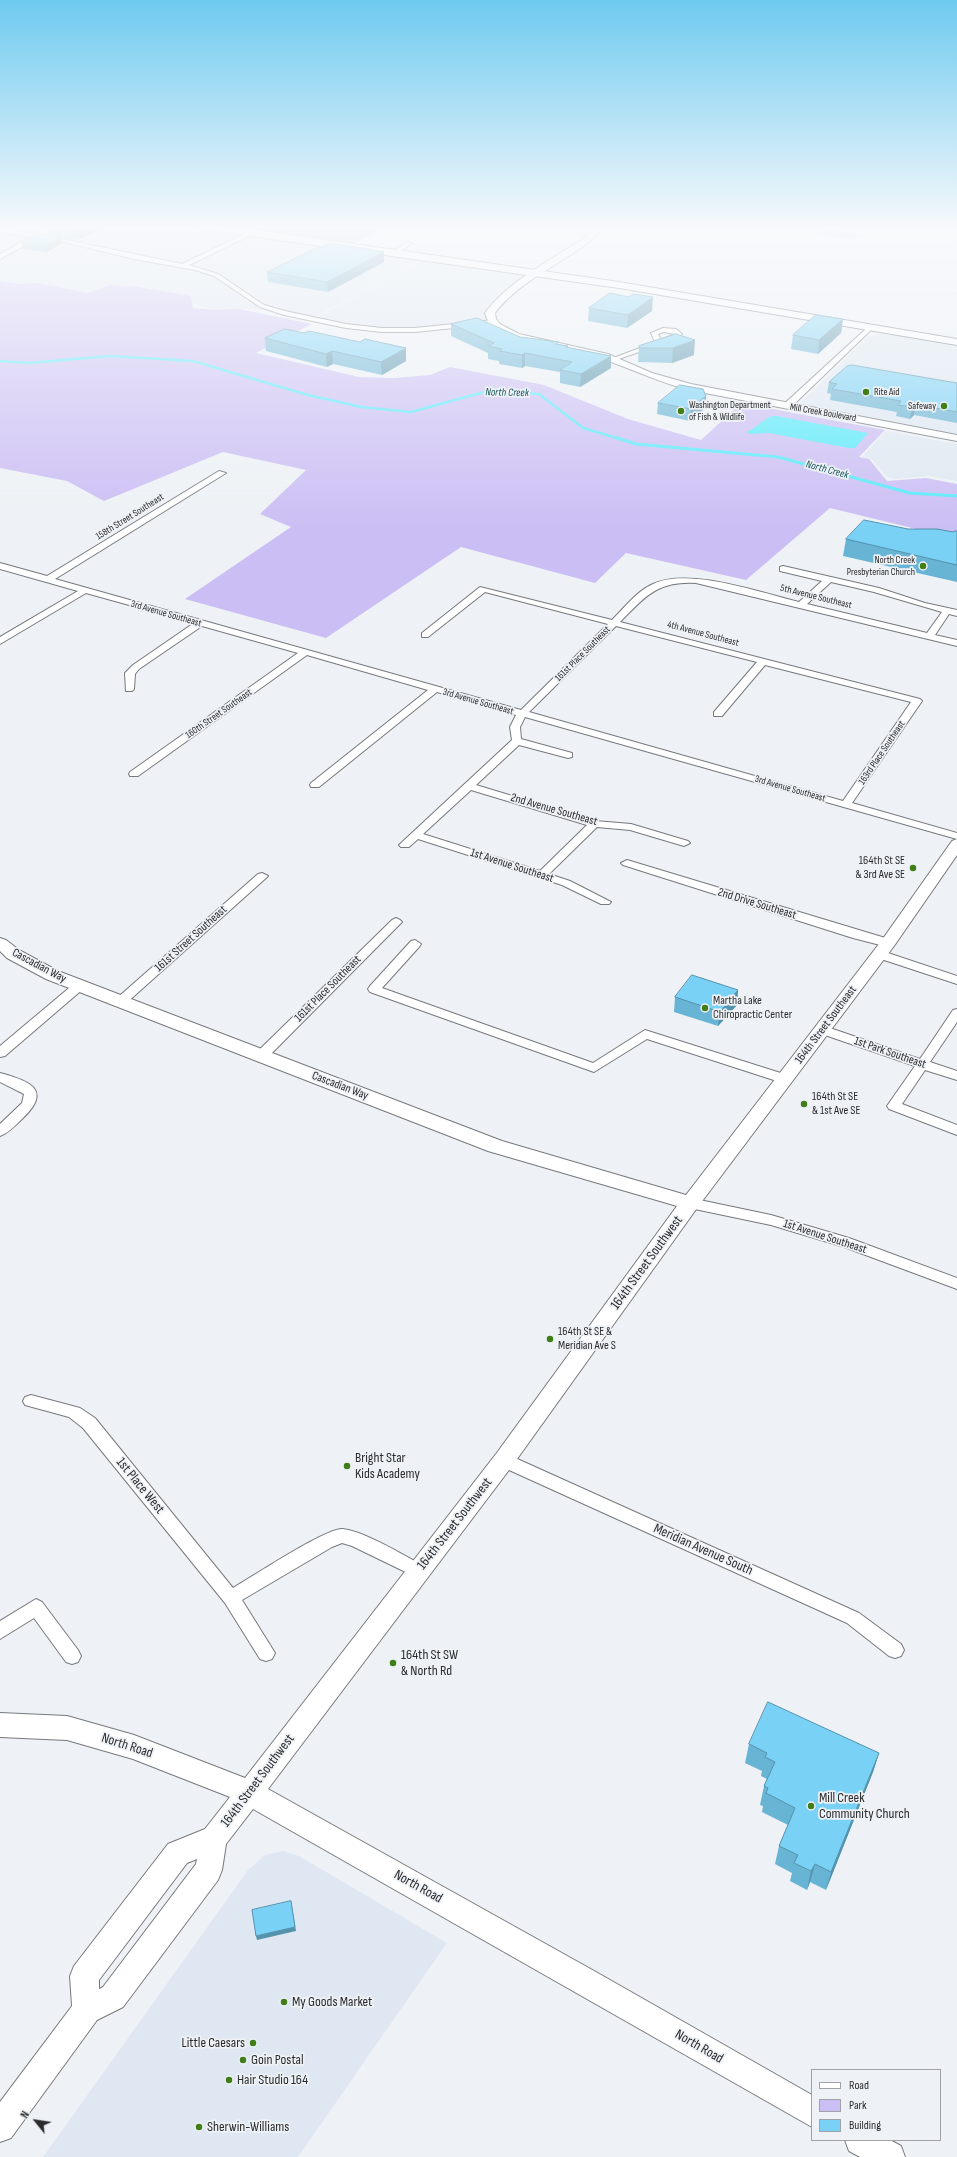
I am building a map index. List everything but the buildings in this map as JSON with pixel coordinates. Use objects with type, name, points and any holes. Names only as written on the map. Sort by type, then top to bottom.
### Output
[{"type":"main road","points":[[875,327],[957,338]]},
{"type":"main road","points":[[875,327],[957,342]]},
{"type":"street","points":[[352,327],[382,330],[415,330],[448,327]]},
{"type":"street","name":"Mill Creek Boulevard","points":[[500,327],[522,338],[587,351],[614,359],[649,375],[678,384],[957,438]]},
{"type":"street","points":[[787,406],[870,327]]},
{"type":"street","points":[[614,359],[659,343]]},
{"type":"street","name":"158th Street Southeast","points":[[49,579],[222,473]]},
{"type":"street","name":"3rd Avenue Southeast","points":[[0,566],[304,654],[957,836]]},
{"type":"street","points":[[783,569],[876,590],[957,613]]},
{"type":"street","name":"5th Avenue Southeast","points":[[669,580],[696,580],[957,643]]},
{"type":"street","name":"161st Place Southeast","points":[[517,741],[514,732],[516,723],[522,714],[644,593],[655,585],[669,580]]},
{"type":"street","points":[[801,605],[828,580]]},
{"type":"street","points":[[0,641],[85,590]]},
{"type":"street","name":"4th Avenue Southeast","points":[[425,635],[483,590],[615,622],[917,701]]},
{"type":"street","points":[[929,636],[947,611]]},
{"type":"street","points":[[129,689],[130,673],[136,667],[199,624]]},
{"type":"street","name":"160th Street Southeast","points":[[134,774],[304,654]]},
{"type":"street","points":[[718,714],[763,661]]},
{"type":"street","points":[[315,785],[434,690]]},
{"type":"street","name":"163rd Place Southeast","points":[[846,804],[917,701]]},
{"type":"street","points":[[406,845],[517,741],[568,755]]},
{"type":"street","name":"2nd Avenue Southeast","points":[[470,786],[594,824],[631,828],[684,843]]},
{"type":"street","points":[[542,875],[594,824]]},
{"type":"street","name":"1st Avenue Southeast","points":[[416,835],[566,883],[575,889],[606,902]]},
{"type":"street","name":"164th Street Southeast","points":[[690,1203],[786,1079],[884,948],[957,844]]},
{"type":"street","name":"2nd Drive Southeast","points":[[626,863],[857,935],[957,980]]},
{"type":"street","name":"161st Street Southeast","points":[[120,1002],[262,876]]},
{"type":"street","name":"161st Place Southeast","points":[[261,1056],[396,922]]},
{"type":"street","name":"Cascadian Way","points":[[0,943],[13,954],[52,975],[496,1146],[690,1203]]},
{"type":"street","points":[[415,944],[374,989],[594,1068],[645,1034],[786,1079]]},
{"type":"street","points":[[0,1053],[79,986]]},
{"type":"street","points":[[957,1013],[953,1026],[922,1064],[894,1106],[957,1130]]},
{"type":"street","name":"1st Park Southeast","points":[[823,1030],[957,1076]]},
{"type":"street","points":[[0,1077],[27,1088],[32,1093],[28,1106],[0,1131]]},
{"type":"street","name":"1st Avenue Southeast","points":[[690,1203],[785,1224],[849,1244],[957,1284]]},
{"type":"street","name":"164th Street Southwest","points":[[0,2127],[87,2010],[113,1997],[208,1870],[214,1839],[248,1792],[504,1460],[690,1203]]},
{"type":"street","name":"1st Place West","points":[[31,1401],[74,1412],[89,1423],[231,1598],[266,1653]]},
{"type":"street","name":"Meridian Avenue South","points":[[504,1460],[853,1618],[895,1650]]},
{"type":"street","points":[[231,1598],[326,1542],[342,1536],[356,1540],[418,1571]]},
{"type":"street","points":[[0,1631],[36,1607],[72,1656]]},
{"type":"street","name":"North Road","points":[[0,1725],[67,1728],[134,1747],[248,1792],[573,1975],[811,2111]]},
{"type":"street","name":"164th Street Southwest","points":[[87,2010],[84,1976],[178,1853],[214,1839]]},
{"type":"street","points":[[862,2141],[890,2157]]},
{"type":"shaded area","points":[[361,327],[448,327],[415,330],[382,330]]},
{"type":"shaded area","points":[[882,333],[957,345],[957,435],[803,406],[800,403],[868,337]]},
{"type":"shaded area","points":[[886,431],[957,444],[957,481],[929,476],[896,479],[887,477],[871,459],[862,457]]},
{"type":"shaded area","points":[[283,1851],[299,1856],[447,1943],[298,2157],[43,2157],[248,1870],[265,1855]]},
{"type":"green space","points":[[0,327],[307,327],[256,353],[359,377],[394,378],[430,375],[450,367],[544,385],[628,419],[701,440],[741,403],[885,430],[859,457],[869,459],[887,481],[926,478],[957,484],[957,539],[830,508],[746,580],[626,553],[595,583],[461,547],[326,638],[185,599],[291,527],[260,514],[306,470],[223,452],[104,501],[67,481],[0,468]]},
{"type":"water","points":[[772,416],[868,433],[855,448],[849,448],[769,433],[751,434],[746,432]]},
{"type":"waterway","name":"North Creek","points":[[0,361],[29,363],[110,356],[193,361],[308,395],[361,407],[411,412],[488,391],[539,394],[583,428],[620,439]]},
{"type":"waterway","name":"North Creek","points":[[617,438],[636,444],[778,457],[910,493],[957,496]]},
{"type":"place","name":"Rite Aid","points":[[866,392]]},
{"type":"place","name":"Safeway","points":[[944,406]]},
{"type":"place","name":"Washington Department of Fish & Wildlife","points":[[681,411]]},
{"type":"place","name":"North Creek Presbyterian Church","points":[[923,566]]},
{"type":"place","name":"164th St SE & 3rd Ave SE","points":[[913,868]]},
{"type":"place","name":"Martha Lake Chiropractic Center","points":[[705,1008]]},
{"type":"place","name":"164th St SE & 1st Ave SE","points":[[804,1104]]},
{"type":"place","name":"164th St SE & Meridian Ave S","points":[[550,1339]]},
{"type":"place","name":"Bright Star Kids Academy","points":[[347,1466]]},
{"type":"place","name":"164th St SW & North Rd","points":[[393,1663]]},
{"type":"place","name":"Mill Creek Community Church","points":[[811,1806]]},
{"type":"place","name":"My Goods Market","points":[[284,2002]]},
{"type":"place","name":"Little Caesars","points":[[253,2043]]},
{"type":"place","name":"Goin Postal","points":[[243,2060]]},
{"type":"place","name":"Hair Studio 164","points":[[229,2080]]},
{"type":"place","name":"Sherwin-Williams","points":[[199,2127]]}]
